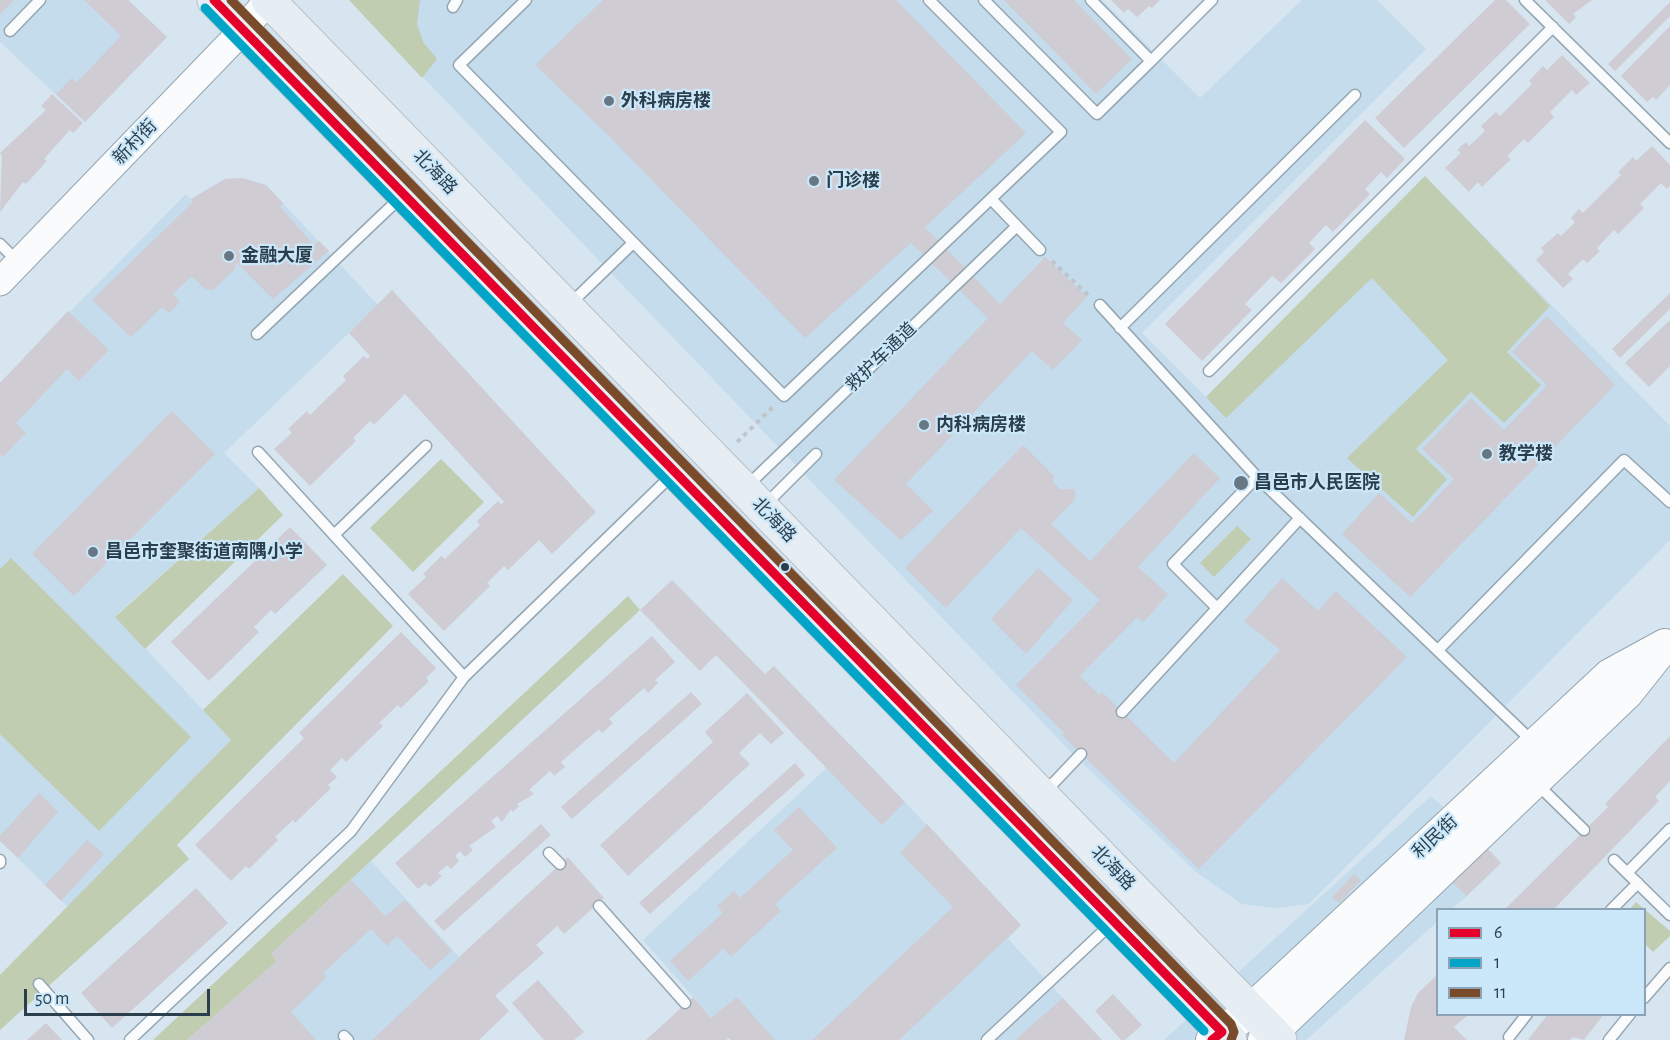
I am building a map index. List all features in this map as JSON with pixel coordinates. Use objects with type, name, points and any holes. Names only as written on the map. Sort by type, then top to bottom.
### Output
[{"type":"main road","name":"北海路","points":[[214,0],[1114,922],[1221,1037]]},
{"type":"main road","name":"北海路","points":[[268,0],[1042,796],[1267,1031]]},
{"type":"main road","name":"利民街","points":[[1267,1031],[1535,743],[1610,675],[1667,643]]},
{"type":"main road","name":"利民街","points":[[1221,1037],[1267,1031],[1535,783],[1627,693],[1667,643]]},
{"type":"street","name":"新村街","points":[[0,282],[9,254],[243,30],[268,0]]},
{"type":"lane","points":[[10,31],[40,0]]},
{"type":"lane","points":[[526,0],[459,65],[784,396],[1061,132],[929,0]]},
{"type":"lane","points":[[984,0],[1097,114],[1212,0]]},
{"type":"lane","points":[[1091,0],[1151,61]]},
{"type":"lane","points":[[1525,0],[1670,143]]},
{"type":"lane","points":[[1209,371],[1553,27]]},
{"type":"lane","points":[[1120,328],[1355,95]]},
{"type":"lane","points":[[257,334],[403,194]]},
{"type":"lane","points":[[992,200],[1040,250]]},
{"type":"lane","name":"救护车通道","points":[[753,499],[1017,226]]},
{"type":"lane","points":[[566,307],[633,243]]},
{"type":"lane","points":[[1100,305],[1257,477],[1535,743]]},
{"type":"lane","points":[[334,535],[426,446]]},
{"type":"lane","points":[[258,452],[464,677]]},
{"type":"lane","points":[[753,499],[816,454]]},
{"type":"lane","points":[[1438,650],[1624,460],[1670,502]]},
{"type":"lane","points":[[130,1040],[351,831],[464,677],[674,472]]},
{"type":"lane","points":[[1217,608],[1173,564],[1257,477]]},
{"type":"lane","points":[[1122,711],[1300,518]]},
{"type":"lane","points":[[1042,796],[1081,754]]},
{"type":"lane","points":[[1535,783],[1584,830]]},
{"type":"lane","points":[[1627,873],[1670,829]]},
{"type":"lane","points":[[549,853],[560,864]]},
{"type":"lane","points":[[1614,860],[1668,908]]},
{"type":"lane","points":[[1612,908],[1638,883]]},
{"type":"lane","points":[[599,906],[685,1003]]},
{"type":"lane","points":[[987,1040],[1114,922]]},
{"type":"lane","points":[[1646,996],[1670,968]]},
{"type":"lane","points":[[39,984],[88,1040]]},
{"type":"lane","points":[[1509,1037],[1525,1016]]},
{"type":"lane","points":[[1609,1040],[1628,1016]]},
{"type":"path","points":[[1040,250],[1100,305]]},
{"type":"path","points":[[717,462],[784,396]]},
{"type":"shaded area","points":[[0,0],[128,0],[167,37],[85,122],[0,42]]},
{"type":"shaded area","name":"昌邑市人民医院","points":[[349,0],[1102,0],[1200,98],[1302,0],[1377,0],[1426,49],[1142,333],[1206,397],[1425,176],[1670,426],[1670,540],[1309,904],[1276,908],[1242,904],[1196,872],[1071,752]]},
{"type":"shaded area","name":"昌邑市奎聚街道南隅小学","points":[[242,178],[266,185],[378,305],[224,453],[259,488],[115,616],[231,740],[68,907],[0,841],[0,383],[186,194],[191,199],[225,179]]},
{"type":"shaded area","points":[[851,745],[1021,925],[1008,939],[1102,1040],[731,1040],[643,940]]},
{"type":"shaded area","points":[[1431,796],[1487,848],[1467,896],[1452,908],[1436,908],[1436,923],[1306,1040],[1164,1040]]},
{"type":"shaded area","points":[[371,861],[509,1011],[479,1040],[187,1040],[277,961],[271,954]]},
{"type":"green space","points":[[349,0],[420,0],[417,24],[423,42],[437,59],[422,78]]},
{"type":"green space","points":[[1425,176],[1550,306],[1507,352],[1541,385],[1504,423],[1471,392],[1416,449],[1447,479],[1413,517],[1347,458],[1448,360],[1372,278],[1226,418],[1206,397]]},
{"type":"green space","points":[[441,459],[484,502],[413,572],[370,528]]},
{"type":"green space","points":[[259,488],[283,515],[145,649],[115,617]]},
{"type":"green space","points":[[1237,526],[1251,539],[1214,577],[1200,563]]},
{"type":"green space","points":[[11,558],[191,737],[99,831],[0,734],[0,569]]},
{"type":"green space","points":[[343,574],[393,626],[177,845],[189,859],[0,1030],[0,975],[231,740],[203,710]]},
{"type":"green space","points":[[628,596],[640,610],[271,954],[277,961],[187,1040],[153,1040]]},
{"type":"green space","points":[[1636,902],[1643,908],[1631,908]]},
{"type":"green space","points":[[1646,911],[1670,931],[1670,936],[1653,952],[1646,945]]},
{"type":"building","points":[[0,0],[14,0],[0,14]]},
{"type":"building","points":[[84,0],[128,0],[167,37],[85,122],[56,94],[72,78],[76,83],[121,36]]},
{"type":"building","name":"门诊楼","points":[[603,0],[896,0],[1026,133],[925,227],[1000,304],[1045,257],[1087,297],[1063,323],[1082,340],[1053,370],[1032,351],[906,484],[933,511],[901,540],[834,480],[988,318],[911,243],[805,338],[609,136],[535,65]]},
{"type":"building","points":[[1004,0],[1074,0],[1132,59],[1096,94]]},
{"type":"building","points":[[1111,0],[1160,0],[1137,17],[1128,9],[1124,13]]},
{"type":"building","points":[[1495,0],[1506,0],[1530,24],[1404,148],[1375,118]]},
{"type":"building","points":[[1545,0],[1592,0],[1573,14],[1576,17],[1569,24]]},
{"type":"building","points":[[1670,2],[1670,16],[1615,71],[1608,64]]},
{"type":"building","points":[[1670,26],[1670,85],[1656,100],[1653,97],[1647,102],[1621,76]]},
{"type":"building","points":[[1562,55],[1590,83],[1576,95],[1572,90],[1550,112],[1554,117],[1528,143],[1524,139],[1507,156],[1511,159],[1482,187],[1478,182],[1469,192],[1445,168],[1461,153],[1457,150],[1466,142],[1469,146],[1485,131],[1481,126],[1496,112],[1500,116],[1532,84],[1529,81],[1543,66],[1547,70]]},
{"type":"building","points":[[52,94],[83,123],[73,133],[70,130],[44,159],[47,161],[26,184],[23,182],[0,212],[2,156],[0,153],[46,110],[41,106]]},
{"type":"building","points":[[1365,120],[1405,159],[1387,178],[1381,172],[1365,189],[1370,194],[1333,232],[1326,225],[1309,243],[1315,249],[1281,283],[1272,276],[1245,304],[1252,310],[1202,361],[1165,324]]},
{"type":"building","points":[[1652,146],[1670,165],[1670,186],[1667,189],[1661,183],[1640,204],[1644,208],[1618,234],[1614,230],[1597,248],[1600,251],[1587,263],[1583,259],[1568,274],[1573,279],[1563,288],[1536,260],[1544,252],[1541,248],[1558,233],[1561,236],[1575,222],[1571,218],[1579,209],[1583,213],[1621,175],[1618,172],[1633,157],[1636,161]]},
{"type":"building","name":"金融大厦","points":[[242,178],[266,185],[283,203],[280,207],[314,245],[319,241],[329,251],[273,299],[236,262],[235,269],[213,290],[205,289],[192,276],[173,294],[180,302],[169,313],[162,307],[131,337],[92,300],[193,202],[191,199],[225,179]]},
{"type":"building","points":[[392,290],[596,512],[552,554],[539,540],[508,570],[504,566],[487,583],[490,586],[444,631],[408,594],[426,577],[423,574],[441,556],[445,559],[480,525],[477,521],[498,501],[501,504],[504,502],[405,394],[374,425],[370,421],[353,438],[356,441],[310,486],[274,449],[292,433],[288,429],[307,411],[310,415],[346,380],[343,376],[364,356],[367,359],[370,356],[349,333]]},
{"type":"building","points":[[1670,293],[1670,309],[1620,358],[1612,349]]},
{"type":"building","points":[[68,311],[109,350],[79,381],[67,369],[16,423],[26,433],[3,457],[0,454],[0,383]]},
{"type":"building","name":"教学楼","points":[[1547,316],[1615,385],[1410,597],[1342,534],[1379,493],[1412,523],[1454,479],[1422,449],[1471,398],[1504,430],[1547,385],[1512,352]]},
{"type":"building","points":[[1670,320],[1670,366],[1649,387],[1625,363]]},
{"type":"building","points":[[172,411],[215,454],[74,596],[32,554]]},
{"type":"building","points":[[1023,445],[1054,476],[1053,482],[1060,489],[1075,489],[1075,499],[1051,524],[1090,561],[1194,453],[1220,478],[1138,567],[1168,594],[1144,622],[1137,617],[1080,676],[1099,695],[1102,692],[1174,763],[1280,650],[1244,621],[1282,578],[1318,611],[1336,591],[1407,657],[1199,869],[1062,735],[1064,733],[1016,685],[1100,600],[1021,528],[946,608],[905,568]]},
{"type":"building","points":[[290,527],[327,565],[275,614],[271,610],[254,627],[259,632],[209,681],[171,642]]},
{"type":"building","points":[[1038,568],[1073,600],[1026,654],[991,619]]},
{"type":"building","points":[[672,580],[765,674],[774,666],[905,802],[882,825],[716,655],[700,671],[640,610]]},
{"type":"building","points":[[401,632],[436,668],[426,678],[429,681],[401,708],[398,705],[379,723],[383,726],[346,762],[342,758],[330,770],[337,777],[328,785],[331,788],[295,823],[293,820],[275,837],[278,840],[249,869],[246,866],[231,881],[195,845],[304,738],[299,733]]},
{"type":"building","points":[[652,636],[675,662],[655,680],[658,683],[648,693],[644,688],[609,719],[613,723],[602,733],[599,729],[561,762],[565,767],[554,776],[550,771],[529,790],[534,794],[517,804],[519,806],[513,812],[511,809],[502,822],[497,816],[491,821],[496,827],[469,846],[473,850],[465,857],[460,851],[455,856],[459,861],[451,869],[447,865],[438,873],[442,876],[430,887],[425,883],[418,889],[395,863]]},
{"type":"building","points":[[691,692],[702,704],[572,819],[561,807]]},
{"type":"building","points":[[747,693],[784,733],[771,744],[760,733],[739,753],[750,764],[628,876],[600,845],[713,742],[705,732]]},
{"type":"building","points":[[1670,736],[1670,781],[1655,797],[1659,801],[1555,908],[1506,908],[1608,807],[1605,804]]},
{"type":"building","points":[[795,763],[805,775],[650,914],[639,903]]},
{"type":"building","points":[[39,793],[58,812],[18,858],[0,841],[0,836]]},
{"type":"building","points":[[799,807],[837,848],[775,904],[781,911],[731,957],[723,949],[688,981],[670,961],[723,913],[717,906],[734,891],[740,898],[793,850],[774,830]]},
{"type":"building","points":[[541,824],[551,835],[444,931],[434,921]]},
{"type":"building","points":[[927,824],[1021,925],[899,1040],[812,1040],[953,907],[900,853]]},
{"type":"building","points":[[87,840],[104,854],[61,901],[45,885]]},
{"type":"building","points":[[1487,848],[1501,863],[1467,896],[1452,882]]},
{"type":"building","points":[[568,857],[604,898],[564,934],[557,926],[536,945],[544,953],[495,996],[509,1011],[479,1040],[372,1040],[459,958],[474,974],[459,957]]},
{"type":"building","points":[[1354,874],[1361,880],[1339,903],[1332,897]]},
{"type":"building","points":[[351,880],[385,916],[405,900],[452,951],[430,970],[397,936],[387,946],[371,929],[323,973],[326,978],[291,1012],[316,1040],[187,1040],[277,961],[271,954]]},
{"type":"building","points":[[196,888],[228,923],[112,1028],[81,993]]},
{"type":"building","points":[[1436,976],[1436,1016],[1467,1016],[1454,1027],[1467,1040],[1404,1040],[1411,1007],[1418,993]]},
{"type":"building","points":[[538,980],[584,1032],[574,1040],[544,1040],[512,1003]]},
{"type":"building","points":[[1113,994],[1142,1025],[1125,1040],[1121,1040],[1095,1011]]},
{"type":"building","points":[[693,997],[711,1018],[737,997],[775,1040],[731,1040],[729,1038],[726,1040],[646,1040]]},
{"type":"building","points":[[1063,998],[1102,1040],[1015,1040]]},
{"type":"building","points":[[1546,1016],[1602,1016],[1584,1040],[1573,1037],[1570,1040],[1528,1040]]},
{"type":"building","points":[[46,1023],[62,1040],[27,1040]]},
{"type":"transit line","name":"6","points":[[214,0],[1222,1032],[1212,1040]]},
{"type":"transit line","name":"11","points":[[231,0],[1231,1024],[1234,1032],[1231,1040]]},
{"type":"transit line","name":"1","points":[[205,8],[1204,1031]]},
{"type":"place","name":"外科病房楼","points":[[609,101]]},
{"type":"place","name":"门诊楼","points":[[814,181]]},
{"type":"place","name":"金融大厦","points":[[229,256]]},
{"type":"place","name":"内科病房楼","points":[[924,425]]},
{"type":"place","name":"教学楼","points":[[1487,454]]},
{"type":"place","name":"昌邑市人民医院","points":[[1241,483]]},
{"type":"place","name":"昌邑市奎聚街道南隅小学","points":[[93,552]]}]
